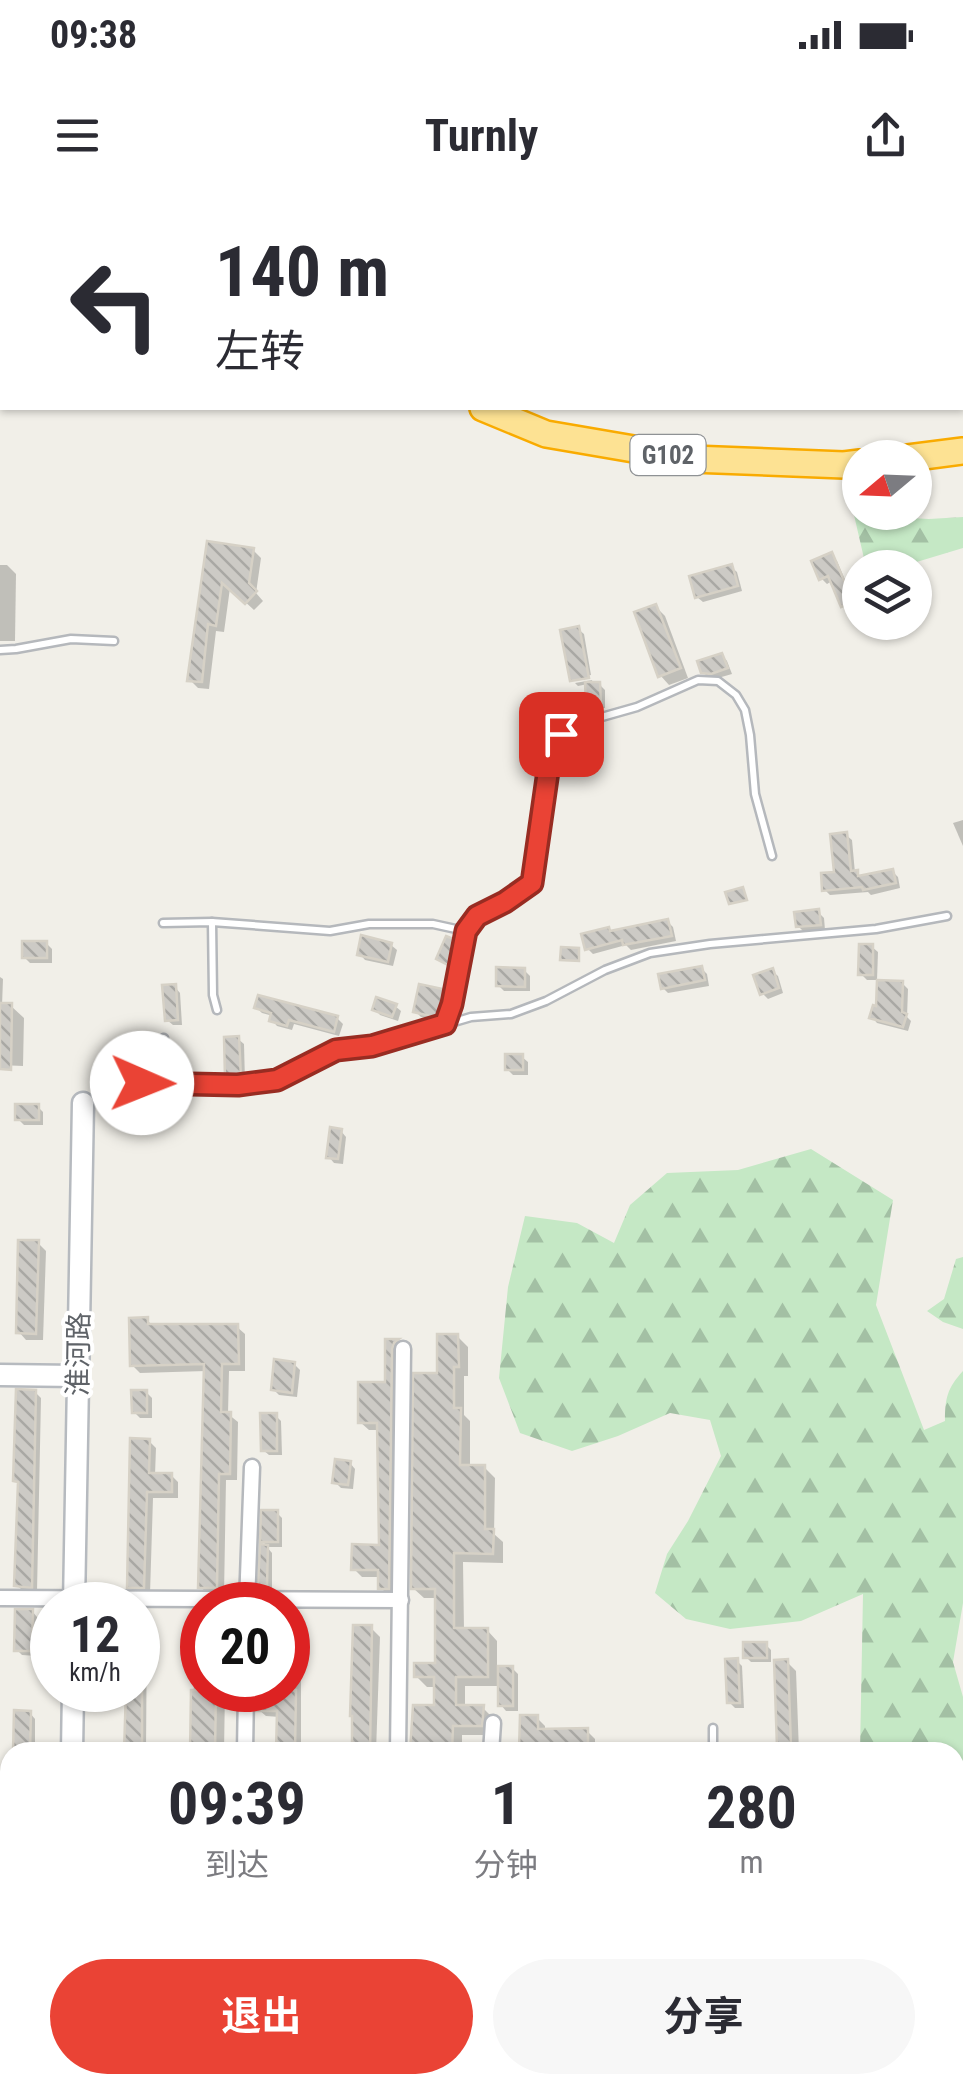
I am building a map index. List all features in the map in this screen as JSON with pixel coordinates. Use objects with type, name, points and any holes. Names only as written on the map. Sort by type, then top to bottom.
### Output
[{"type":"highway","name":"G102","points":[[487,410],[546,434],[692,459],[842,465]]},
{"type":"highway","points":[[932,455],[963,451]]},
{"type":"street","name":"淮河路","points":[[74,1582],[83,1103]]},
{"type":"street","points":[[398,1742],[403,1348]]},
{"type":"street","points":[[0,1375],[77,1376]]},
{"type":"street","points":[[248,1582],[252,1467]]},
{"type":"street","points":[[0,1598],[30,1600]]},
{"type":"street","points":[[310,1601],[401,1600]]},
{"type":"street","points":[[72,1742],[73,1712]]},
{"type":"street","points":[[245,1742],[246,1712]]},
{"type":"street","points":[[492,1742],[493,1722]]},
{"type":"lane","points":[[0,650],[72,639],[114,641]]},
{"type":"lane","points":[[445,1024],[466,931],[477,916],[532,883],[549,764],[561,734],[570,726],[638,707],[698,680],[718,681],[736,695],[744,710],[755,794],[772,856]]},
{"type":"lane","points":[[124,1120],[127,1093],[142,1083],[238,1085],[277,1080],[336,1050],[372,1046],[471,1017],[511,1014],[650,952],[876,929],[947,916]]},
{"type":"lane","points":[[164,924],[212,922],[330,930],[370,924],[433,924],[466,931]]},
{"type":"lane","points":[[212,922],[213,995],[217,1010]]},
{"type":"lane","points":[[142,1083],[142,1072],[164,1038]]},
{"type":"lane","points":[[713,1728],[713,1742]]},
{"type":"green space","points":[[963,517],[963,548],[932,557],[932,550],[862,550],[857,530],[932,530],[932,519]]},
{"type":"green space","points":[[811,1149],[893,1200],[876,1305],[924,1430],[945,1421],[948,1394],[963,1371],[963,1603],[953,1662],[963,1697],[963,1742],[860,1742],[863,1594],[801,1621],[730,1629],[686,1619],[655,1593],[667,1554],[721,1456],[710,1420],[670,1413],[572,1451],[520,1433],[499,1378],[508,1287],[525,1216],[577,1223],[614,1243],[630,1205],[667,1173],[738,1170]]},
{"type":"green space","points":[[963,1257],[963,1329],[927,1311],[944,1299],[956,1259]]},
{"type":"building","points":[[207,541],[254,548],[249,583],[257,591],[245,604],[222,583],[216,626],[208,624],[202,682],[187,681]]},
{"type":"building","points":[[832,552],[842,576],[842,607],[828,576],[819,580],[811,561]]},
{"type":"building","points":[[732,564],[738,586],[695,598],[689,576]]},
{"type":"building","points":[[656,604],[681,668],[658,677],[634,612]]},
{"type":"building","points":[[579,626],[589,678],[570,681],[560,630]]},
{"type":"building","points":[[722,653],[728,668],[701,673],[697,661]]},
{"type":"building","points":[[585,682],[600,682],[601,704],[586,704]]},
{"type":"building","points":[[847,832],[851,871],[858,870],[858,876],[893,869],[896,883],[863,890],[862,887],[822,891],[821,873],[834,872],[830,834]]},
{"type":"building","points":[[743,887],[747,900],[729,904],[725,892]]},
{"type":"building","points":[[819,909],[821,925],[796,927],[794,912]]},
{"type":"building","points":[[668,919],[672,936],[623,945],[622,940],[585,950],[581,934]]},
{"type":"building","points":[[361,935],[392,943],[388,962],[357,955]]},
{"type":"building","points":[[446,936],[456,940],[448,965],[436,959]]},
{"type":"building","points":[[22,941],[47,941],[47,958],[22,958]]},
{"type":"building","points":[[859,944],[873,944],[873,975],[858,975]]},
{"type":"building","points":[[561,947],[579,948],[579,961],[560,960]]},
{"type":"building","points":[[702,966],[705,980],[661,989],[658,974]]},
{"type":"building","points":[[496,967],[525,968],[525,987],[496,986]]},
{"type":"building","points":[[773,968],[779,988],[760,995],[753,975]]},
{"type":"building","points":[[877,980],[903,981],[902,1012],[907,1014],[903,1027],[869,1018],[873,1005],[876,1006]]},
{"type":"building","points":[[176,984],[178,1020],[165,1021],[162,985]]},
{"type":"building","points":[[419,984],[447,990],[439,1018],[413,1012]]},
{"type":"building","points":[[258,995],[338,1016],[334,1032],[289,1020],[287,1026],[269,1021],[271,1013],[254,1008]]},
{"type":"building","points":[[376,997],[397,1004],[392,1017],[372,1010]]},
{"type":"building","points":[[0,1003],[12,1003],[11,1070],[0,1069]]},
{"type":"building","points":[[239,1036],[241,1078],[225,1078],[224,1037]]},
{"type":"building","points":[[505,1054],[523,1054],[523,1070],[505,1070]]},
{"type":"building","points":[[15,1104],[39,1104],[39,1120],[15,1120]]},
{"type":"building","points":[[330,1127],[342,1129],[338,1159],[326,1158]]},
{"type":"building","points":[[18,1240],[39,1240],[36,1334],[16,1333]]},
{"type":"building","points":[[148,1317],[148,1324],[238,1324],[239,1364],[222,1364],[221,1412],[231,1412],[230,1474],[219,1474],[217,1582],[198,1582],[204,1364],[130,1366],[129,1318]]},
{"type":"building","points":[[437,1334],[458,1334],[454,1408],[461,1408],[460,1465],[485,1465],[485,1529],[494,1529],[493,1554],[454,1553],[454,1628],[488,1628],[488,1677],[456,1677],[456,1705],[484,1705],[482,1726],[453,1726],[452,1742],[411,1742],[413,1705],[434,1705],[434,1677],[414,1677],[414,1663],[435,1663],[435,1589],[411,1589],[413,1373],[437,1373]]},
{"type":"building","points":[[385,1339],[399,1339],[392,1349],[389,1589],[378,1589],[378,1570],[351,1570],[352,1544],[379,1545],[377,1423],[358,1423],[358,1382],[385,1382]]},
{"type":"building","points":[[274,1359],[295,1362],[292,1393],[271,1390]]},
{"type":"building","points":[[16,1389],[36,1390],[30,1588],[14,1586],[18,1482],[13,1481]]},
{"type":"building","points":[[131,1390],[147,1390],[147,1413],[132,1413]]},
{"type":"building","points":[[260,1413],[277,1413],[277,1451],[261,1451]]},
{"type":"building","points":[[130,1438],[150,1439],[149,1473],[172,1473],[172,1492],[147,1492],[144,1582],[127,1582]]},
{"type":"building","points":[[335,1459],[351,1461],[348,1485],[332,1483]]},
{"type":"building","points":[[261,1510],[278,1510],[278,1542],[260,1542]]},
{"type":"building","points":[[260,1544],[268,1545],[267,1582],[258,1582]]},
{"type":"building","points":[[15,1609],[30,1609],[30,1651],[14,1651]]},
{"type":"building","points":[[353,1625],[372,1625],[370,1742],[352,1742]]},
{"type":"building","points":[[743,1642],[767,1642],[767,1658],[743,1658]]},
{"type":"building","points":[[738,1658],[740,1703],[727,1703],[725,1659]]},
{"type":"building","points":[[788,1659],[791,1742],[777,1742],[774,1660]]},
{"type":"building","points":[[498,1666],[513,1666],[513,1706],[498,1706]]},
{"type":"building","points":[[14,1710],[31,1712],[30,1742],[13,1742]]},
{"type":"building","points":[[125,1712],[142,1712],[142,1742],[124,1742]]},
{"type":"building","points":[[191,1712],[216,1712],[215,1742],[190,1742]]},
{"type":"building","points":[[277,1712],[296,1712],[295,1742],[276,1742]]},
{"type":"building","points":[[520,1715],[538,1715],[538,1729],[588,1728],[588,1742],[519,1742]]},
{"type":"route","points":[[142,1083],[238,1085],[277,1080],[336,1050],[372,1046],[445,1024],[466,931],[477,916],[532,883],[549,764],[561,734]]}]
